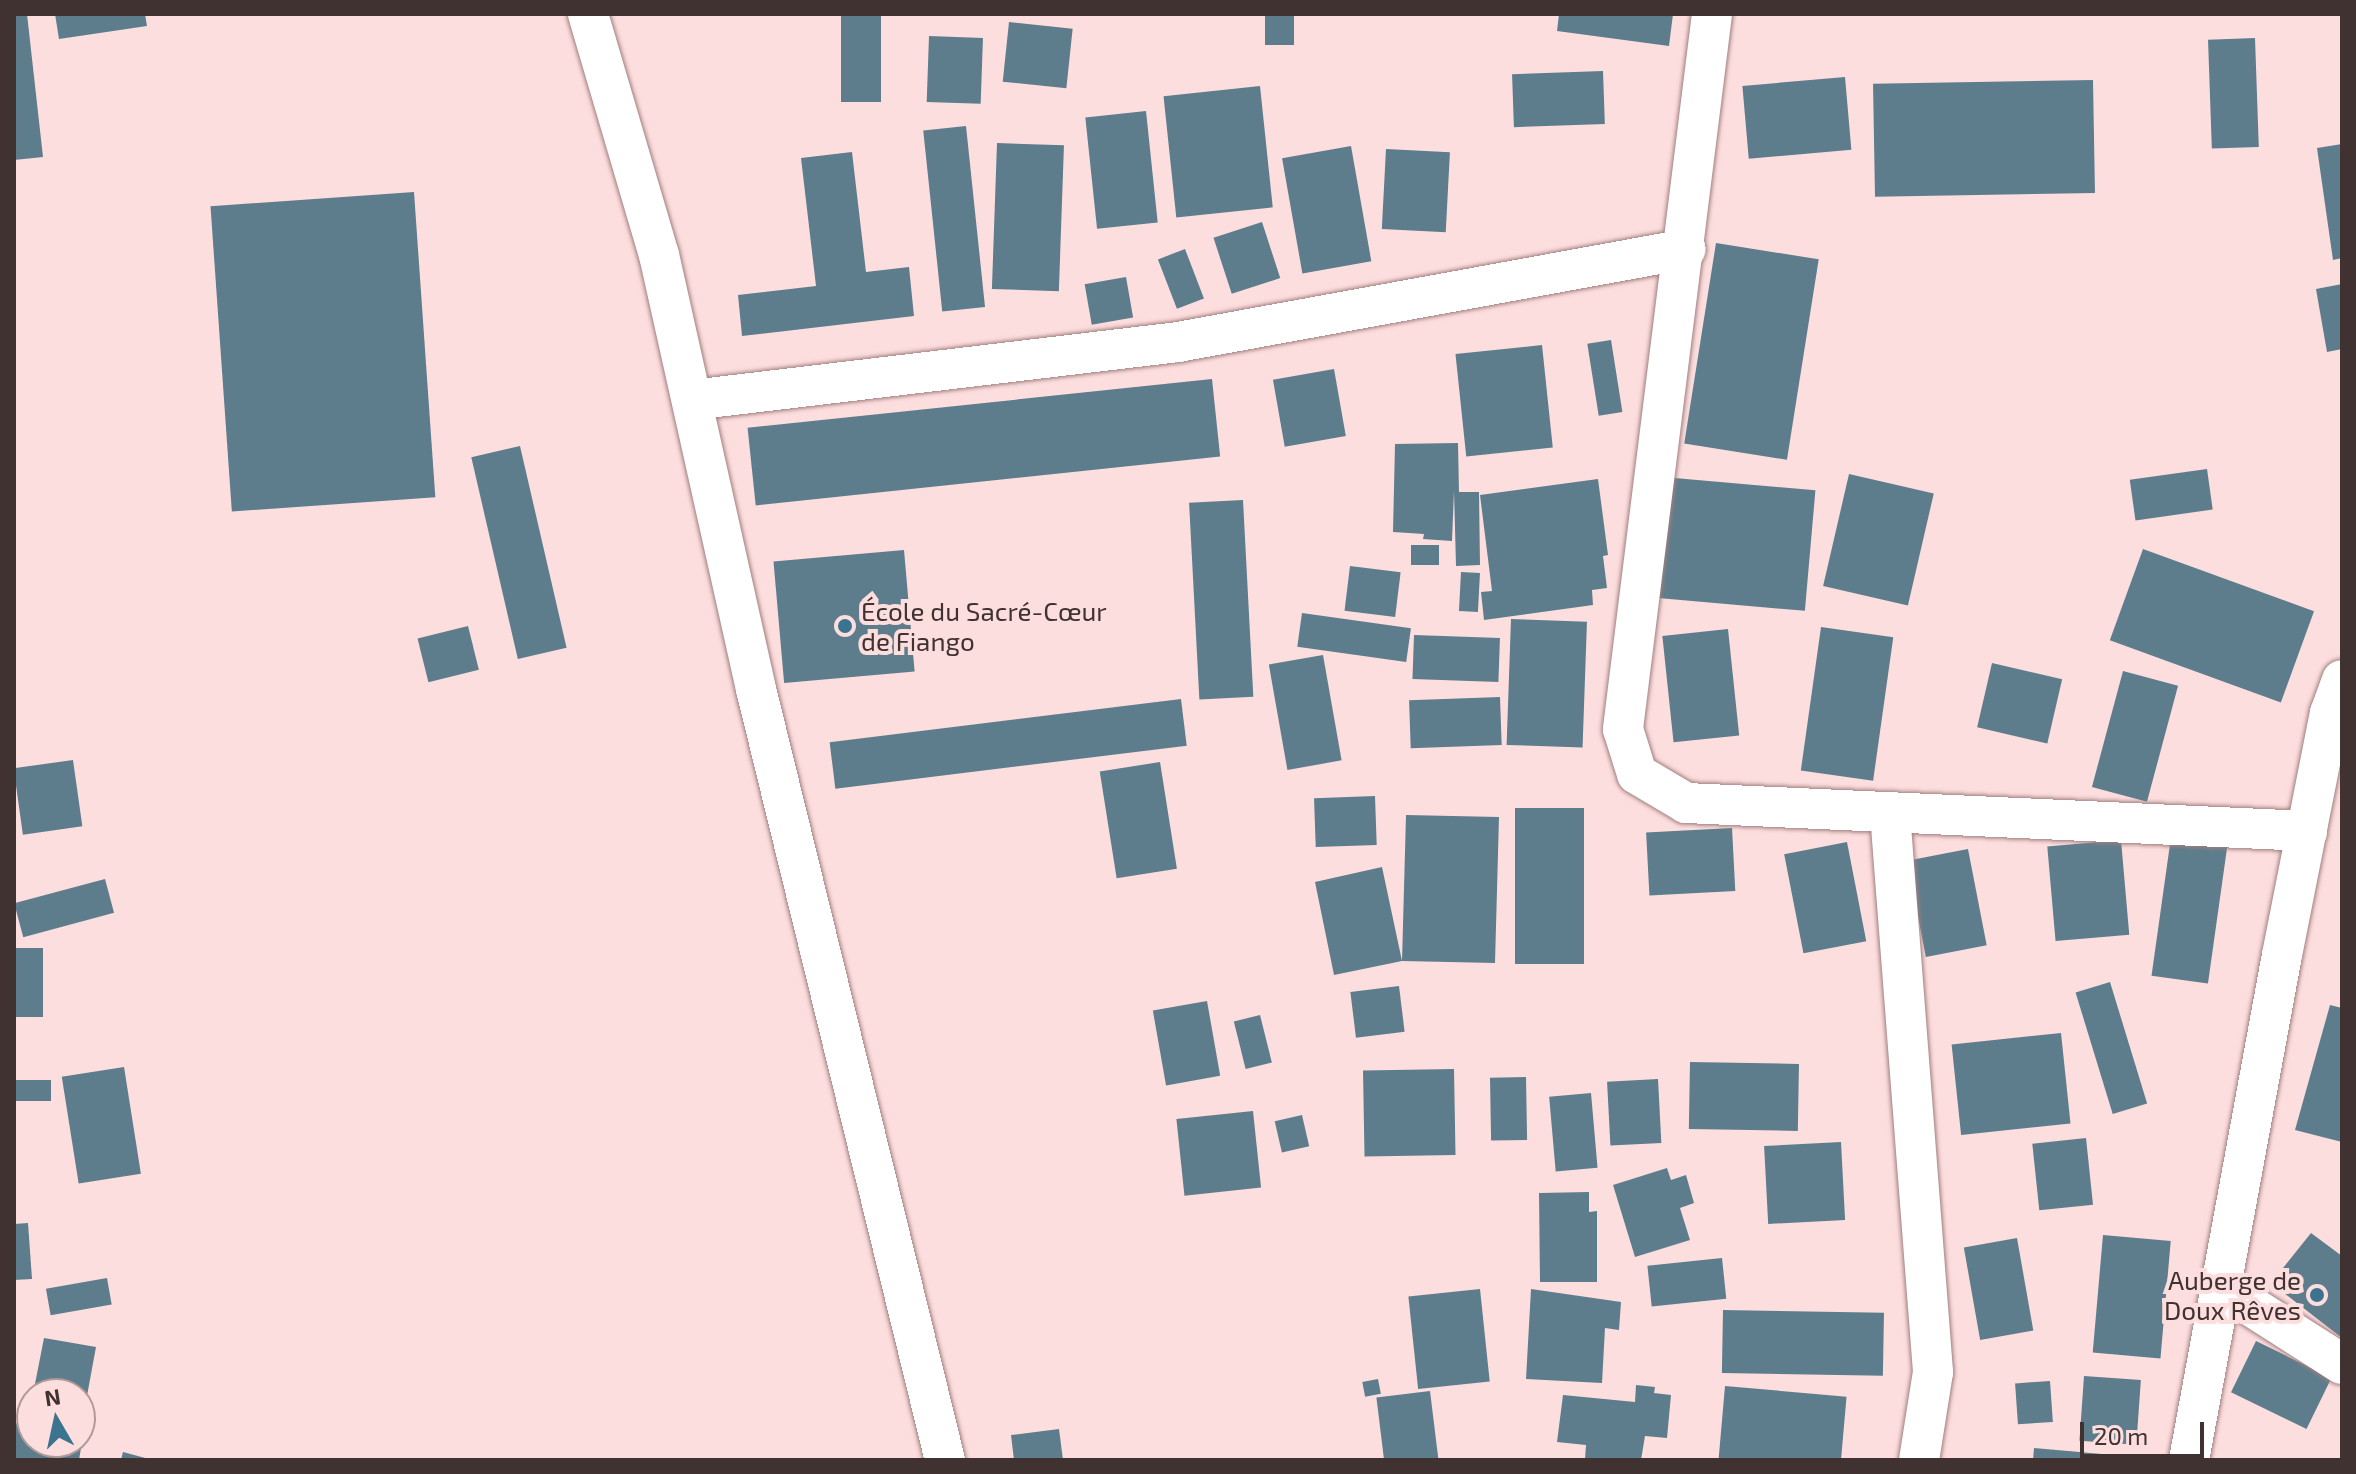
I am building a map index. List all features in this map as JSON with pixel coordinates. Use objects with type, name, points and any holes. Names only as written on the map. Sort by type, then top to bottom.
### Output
[{"type":"street","points":[[588,14],[659,255],[760,704],[945,1460]]},
{"type":"street","points":[[1712,14],[1686,249],[1623,729],[1637,774],[1686,803],[2307,831]]},
{"type":"street","points":[[692,400],[1178,342],[1686,249]]},
{"type":"street","points":[[2189,1460],[2330,713],[2342,680]]},
{"type":"street","points":[[1890,813],[1933,1372],[1919,1460]]},
{"type":"street","points":[[2221,1287],[2342,1364]]},
{"type":"building","points":[[14,14],[27,14],[43,157],[14,160]]},
{"type":"building","points":[[55,14],[145,14],[147,26],[59,39]]},
{"type":"building","points":[[841,14],[881,14],[881,102],[841,102]]},
{"type":"building","points":[[1265,14],[1294,14],[1294,45],[1265,45]]},
{"type":"building","points":[[1559,14],[1673,14],[1669,46],[1557,31]]},
{"type":"building","points":[[1009,22],[1073,29],[1066,88],[1003,82]]},
{"type":"building","points":[[929,36],[983,38],[981,104],[927,102]]},
{"type":"building","points":[[2255,38],[2259,147],[2212,149],[2208,40]]},
{"type":"building","points":[[1603,71],[1605,124],[1514,127],[1512,74]]},
{"type":"building","points":[[1845,77],[1851,150],[1749,159],[1742,86]]},
{"type":"building","points":[[2093,80],[2095,193],[1875,197],[1873,84]]},
{"type":"building","points":[[1260,86],[1273,207],[1176,217],[1164,96]]},
{"type":"building","points":[[1146,111],[1158,222],[1097,229],[1085,117]]},
{"type":"building","points":[[966,126],[985,307],[942,311],[923,130]]},
{"type":"building","points":[[997,143],[1064,145],[1059,291],[992,289]]},
{"type":"building","points":[[2342,144],[2342,258],[2333,260],[2317,148]]},
{"type":"building","points":[[1351,146],[1371,261],[1302,273],[1282,158]]},
{"type":"building","points":[[1386,149],[1450,152],[1446,232],[1382,229]]},
{"type":"building","points":[[852,152],[866,272],[909,267],[914,316],[742,336],[738,295],[816,286],[801,158]]},
{"type":"building","points":[[414,192],[435,497],[232,511],[210,206]]},
{"type":"building","points":[[1262,222],[1280,278],[1232,294],[1213,238]]},
{"type":"building","points":[[1716,243],[1819,259],[1787,460],[1684,444]]},
{"type":"building","points":[[1185,249],[1204,298],[1177,309],[1158,259]]},
{"type":"building","points":[[1126,277],[1133,317],[1092,325],[1085,284]]},
{"type":"building","points":[[2342,284],[2342,349],[2327,352],[2316,289]]},
{"type":"building","points":[[1611,340],[1622,412],[1599,416],[1587,344]]},
{"type":"building","points":[[1542,345],[1553,447],[1466,457],[1455,354]]},
{"type":"building","points":[[1334,369],[1346,436],[1285,447],[1273,380]]},
{"type":"building","points":[[1212,379],[1220,457],[756,505],[748,428]]},
{"type":"building","points":[[1458,443],[1459,492],[1479,492],[1480,565],[1456,566],[1454,491],[1452,541],[1423,539],[1424,534],[1393,532],[1395,444]]},
{"type":"building","points":[[520,446],[567,648],[518,659],[471,457]]},
{"type":"building","points":[[2207,469],[2213,510],[2135,520],[2130,480]]},
{"type":"building","points":[[1849,474],[1934,494],[1908,606],[1823,586]]},
{"type":"building","points":[[1663,477],[1815,490],[1805,611],[1652,598]]},
{"type":"building","points":[[1598,479],[1608,555],[1603,556],[1607,588],[1592,590],[1593,605],[1484,620],[1481,592],[1492,591],[1480,495]]},
{"type":"building","points":[[1243,500],[1253,697],[1199,700],[1189,503]]},
{"type":"building","points":[[1411,545],[1439,545],[1439,565],[1411,565]]},
{"type":"building","points":[[2143,549],[2314,611],[2281,702],[2110,640]]},
{"type":"building","points":[[904,550],[915,672],[784,683],[773,561]]},
{"type":"building","points":[[1350,566],[1401,572],[1395,617],[1345,611]]},
{"type":"building","points":[[1461,572],[1480,573],[1478,612],[1459,611]]},
{"type":"building","points":[[1302,613],[1411,628],[1406,662],[1297,647]]},
{"type":"building","points":[[1511,619],[1587,622],[1583,748],[1507,745]]},
{"type":"building","points":[[468,626],[479,670],[428,682],[418,639]]},
{"type":"building","points":[[1821,627],[1893,637],[1873,781],[1801,771]]},
{"type":"building","points":[[1728,629],[1739,735],[1674,742],[1662,636]]},
{"type":"building","points":[[1414,635],[1500,638],[1498,682],[1412,679]]},
{"type":"building","points":[[1323,655],[1342,760],[1287,770],[1269,665]]},
{"type":"building","points":[[1992,663],[2062,679],[2047,744],[1977,727]]},
{"type":"building","points":[[2123,671],[2178,686],[2147,802],[2092,787]]},
{"type":"building","points":[[1500,697],[1502,745],[1411,748],[1409,700]]},
{"type":"building","points":[[1181,699],[1187,746],[835,789],[830,742]]},
{"type":"building","points":[[73,760],[82,826],[23,835],[14,768]]},
{"type":"building","points":[[1160,762],[1177,869],[1117,878],[1100,772]]},
{"type":"building","points":[[1375,796],[1377,845],[1316,847],[1314,798]]},
{"type":"building","points":[[1515,808],[1584,808],[1584,964],[1515,964]]},
{"type":"building","points":[[1406,815],[1499,817],[1495,963],[1402,961]]},
{"type":"building","points":[[1732,828],[1735,891],[1649,895],[1646,833]]},
{"type":"building","points":[[2171,837],[2227,845],[2208,984],[2152,976]]},
{"type":"building","points":[[2121,840],[2129,935],[2056,941],[2047,846]]},
{"type":"building","points":[[1847,842],[1866,941],[1803,953],[1784,854]]},
{"type":"building","points":[[1968,849],[1987,945],[1926,957],[1907,861]]},
{"type":"building","points":[[1382,867],[1402,961],[1334,975],[1315,882]]},
{"type":"building","points":[[105,879],[114,913],[23,937],[14,903]]},
{"type":"building","points":[[14,948],[43,948],[43,1017],[14,1017]]},
{"type":"building","points":[[2110,982],[2147,1103],[2113,1114],[2076,993]]},
{"type":"building","points":[[1399,986],[1405,1032],[1356,1038],[1350,992]]},
{"type":"building","points":[[1207,1001],[1220,1076],[1166,1085],[1153,1011]]},
{"type":"building","points":[[2330,1005],[2342,1008],[2342,1142],[2295,1130]]},
{"type":"building","points":[[1260,1015],[1272,1063],[1246,1069],[1234,1022]]},
{"type":"building","points":[[2061,1033],[2071,1124],[1961,1135],[1952,1044]]},
{"type":"building","points":[[1690,1062],[1799,1064],[1798,1131],[1689,1129]]},
{"type":"building","points":[[124,1067],[141,1174],[79,1184],[62,1077]]},
{"type":"building","points":[[1454,1069],[1456,1155],[1365,1157],[1363,1071]]},
{"type":"building","points":[[1526,1077],[1527,1140],[1491,1141],[1490,1078]]},
{"type":"building","points":[[1658,1079],[1661,1143],[1610,1146],[1607,1082]]},
{"type":"building","points":[[14,1080],[51,1080],[51,1101],[14,1101]]},
{"type":"building","points":[[1591,1093],[1598,1168],[1556,1171],[1549,1097]]},
{"type":"building","points":[[1253,1111],[1261,1188],[1184,1196],[1176,1119]]},
{"type":"building","points":[[1302,1115],[1309,1146],[1282,1152],[1275,1121]]},
{"type":"building","points":[[2086,1138],[2093,1205],[2039,1210],[2032,1144]]},
{"type":"building","points":[[1841,1142],[1845,1220],[1768,1224],[1764,1146]]},
{"type":"building","points":[[1667,1168],[1671,1180],[1686,1175],[1694,1203],[1680,1208],[1690,1240],[1635,1257],[1613,1185]]},
{"type":"building","points":[[1589,1192],[1589,1212],[1597,1211],[1597,1282],[1540,1282],[1539,1193]]},
{"type":"building","points":[[28,1223],[32,1279],[14,1280],[14,1224]]},
{"type":"building","points":[[2311,1233],[2342,1256],[2342,1338],[2271,1283]]},
{"type":"building","points":[[2103,1235],[2171,1241],[2160,1358],[2093,1353]]},
{"type":"building","points":[[2017,1238],[2033,1331],[1980,1340],[1964,1247]]},
{"type":"building","points":[[1722,1258],[1726,1299],[1652,1307],[1647,1266]]},
{"type":"building","points":[[107,1278],[112,1305],[51,1315],[46,1289]]},
{"type":"building","points":[[1480,1289],[1490,1381],[1418,1389],[1408,1297]]},
{"type":"building","points":[[1531,1289],[1621,1302],[1619,1330],[1605,1328],[1602,1383],[1526,1379]]},
{"type":"building","points":[[1723,1310],[1884,1313],[1883,1376],[1722,1373]]},
{"type":"building","points":[[44,1338],[96,1347],[90,1378],[36,1378]]},
{"type":"building","points":[[2256,1341],[2331,1378],[2307,1429],[2231,1392]]},
{"type":"building","points":[[2084,1376],[2141,1380],[2136,1445],[2079,1441]]},
{"type":"building","points":[[1378,1379],[1381,1394],[1365,1397],[1362,1382]]},
{"type":"building","points":[[2050,1381],[2053,1422],[2018,1424],[2015,1383]]},
{"type":"building","points":[[1636,1385],[1655,1387],[1654,1393],[1671,1395],[1667,1438],[1645,1436],[1641,1460],[1585,1459],[1586,1445],[1557,1442],[1563,1395],[1635,1402]]},
{"type":"building","points":[[1725,1386],[1847,1397],[1841,1460],[1719,1460]]},
{"type":"building","points":[[1430,1391],[1438,1459],[1384,1460],[1376,1398]]},
{"type":"building","points":[[14,1423],[16,1458],[79,1458],[79,1460],[14,1460]]},
{"type":"building","points":[[1059,1429],[1063,1460],[1014,1460],[1011,1435]]},
{"type":"building","points":[[2034,1448],[2136,1457],[2136,1460],[2033,1460]]},
{"type":"building","points":[[123,1452],[149,1459],[149,1460],[121,1460]]},
{"type":"place","name":"École du Sacré-Cœur de Fiango","points":[[845,626]]},
{"type":"place","name":"Auberge de Doux Rêves","points":[[2317,1295]]}]
